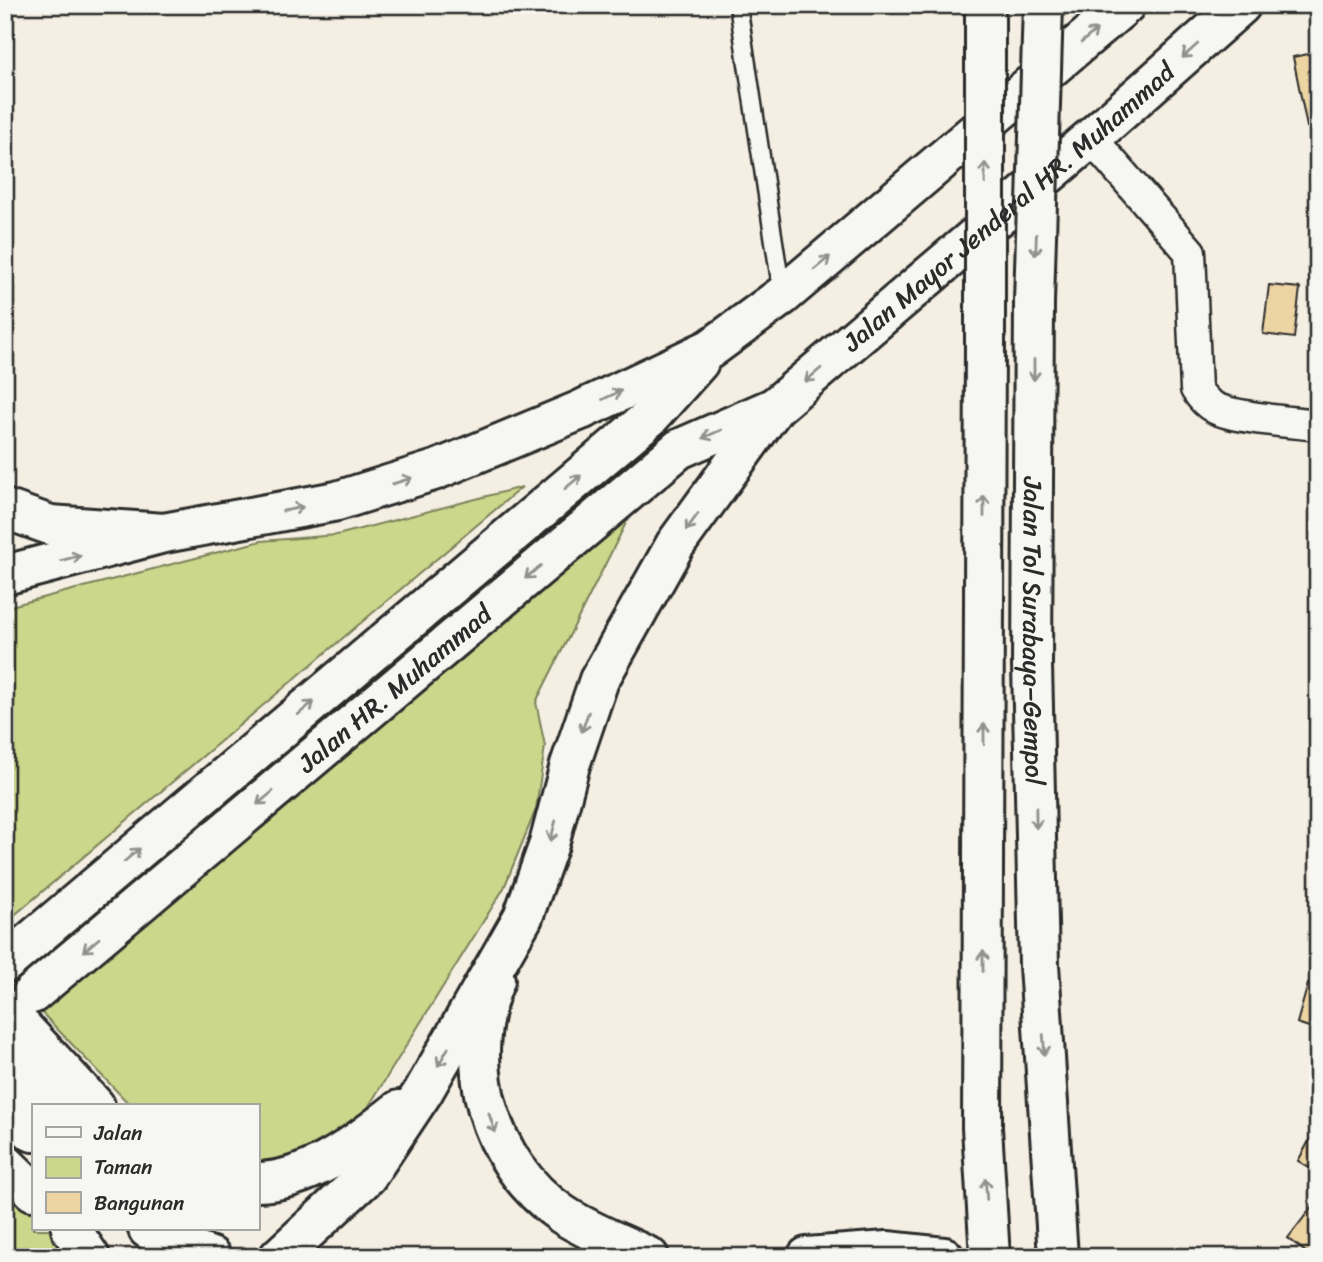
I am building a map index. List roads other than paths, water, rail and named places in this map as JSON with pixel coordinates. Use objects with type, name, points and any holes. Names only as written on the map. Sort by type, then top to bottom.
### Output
[{"type":"main road","name":"Jalan Tol Surabaya–Gempol","points":[[985,5],[982,1128],[990,1257]]},
{"type":"main road","name":"Jalan Tol Surabaya–Gempol","points":[[1043,5],[1034,302],[1032,665],[1039,952],[1058,1257]]},
{"type":"main road","points":[[5,575],[164,533],[337,501],[436,470],[581,410],[710,349],[782,296],[1125,5]]},
{"type":"main road","name":"Jalan Mayor Jenderal HR. Muhammad","points":[[775,407],[1091,138],[1241,5]]},
{"type":"main road","name":"Jalan HR. Muhammad","points":[[5,962],[649,418],[710,349]]},
{"type":"main road","points":[[649,1257],[581,1225],[540,1196],[504,1152],[494,1130],[482,1079],[481,1028],[489,995],[523,917],[549,845],[570,765],[599,680],[675,545],[775,407]]},
{"type":"main road","name":"Jalan HR. Muhammad","points":[[19,1002],[679,449],[775,407]]},
{"type":"main road","points":[[5,509],[50,525],[164,533]]},
{"type":"main road","points":[[279,1257],[367,1175],[422,1092],[523,917]]},
{"type":"main road","points":[[19,1002],[94,1104]]},
{"type":"main road","points":[[5,1057],[53,1104]]},
{"type":"main road","points":[[259,1182],[294,1175],[329,1161],[422,1092]]},
{"type":"main road","points":[[5,1106],[32,1131]]},
{"type":"main road","points":[[5,1164],[32,1191]]},
{"type":"main road","points":[[72,1230],[90,1257]]},
{"type":"main road","points":[[176,1239],[211,1257]]},
{"type":"main road","points":[[176,1239],[239,1257]]},
{"type":"main road","points":[[807,1257],[887,1251],[944,1257]]},
{"type":"street","points":[[1091,138],[1190,251],[1196,389],[1201,397],[1223,411],[1318,425]]},
{"type":"lane","points":[[738,5],[782,296]]}]
